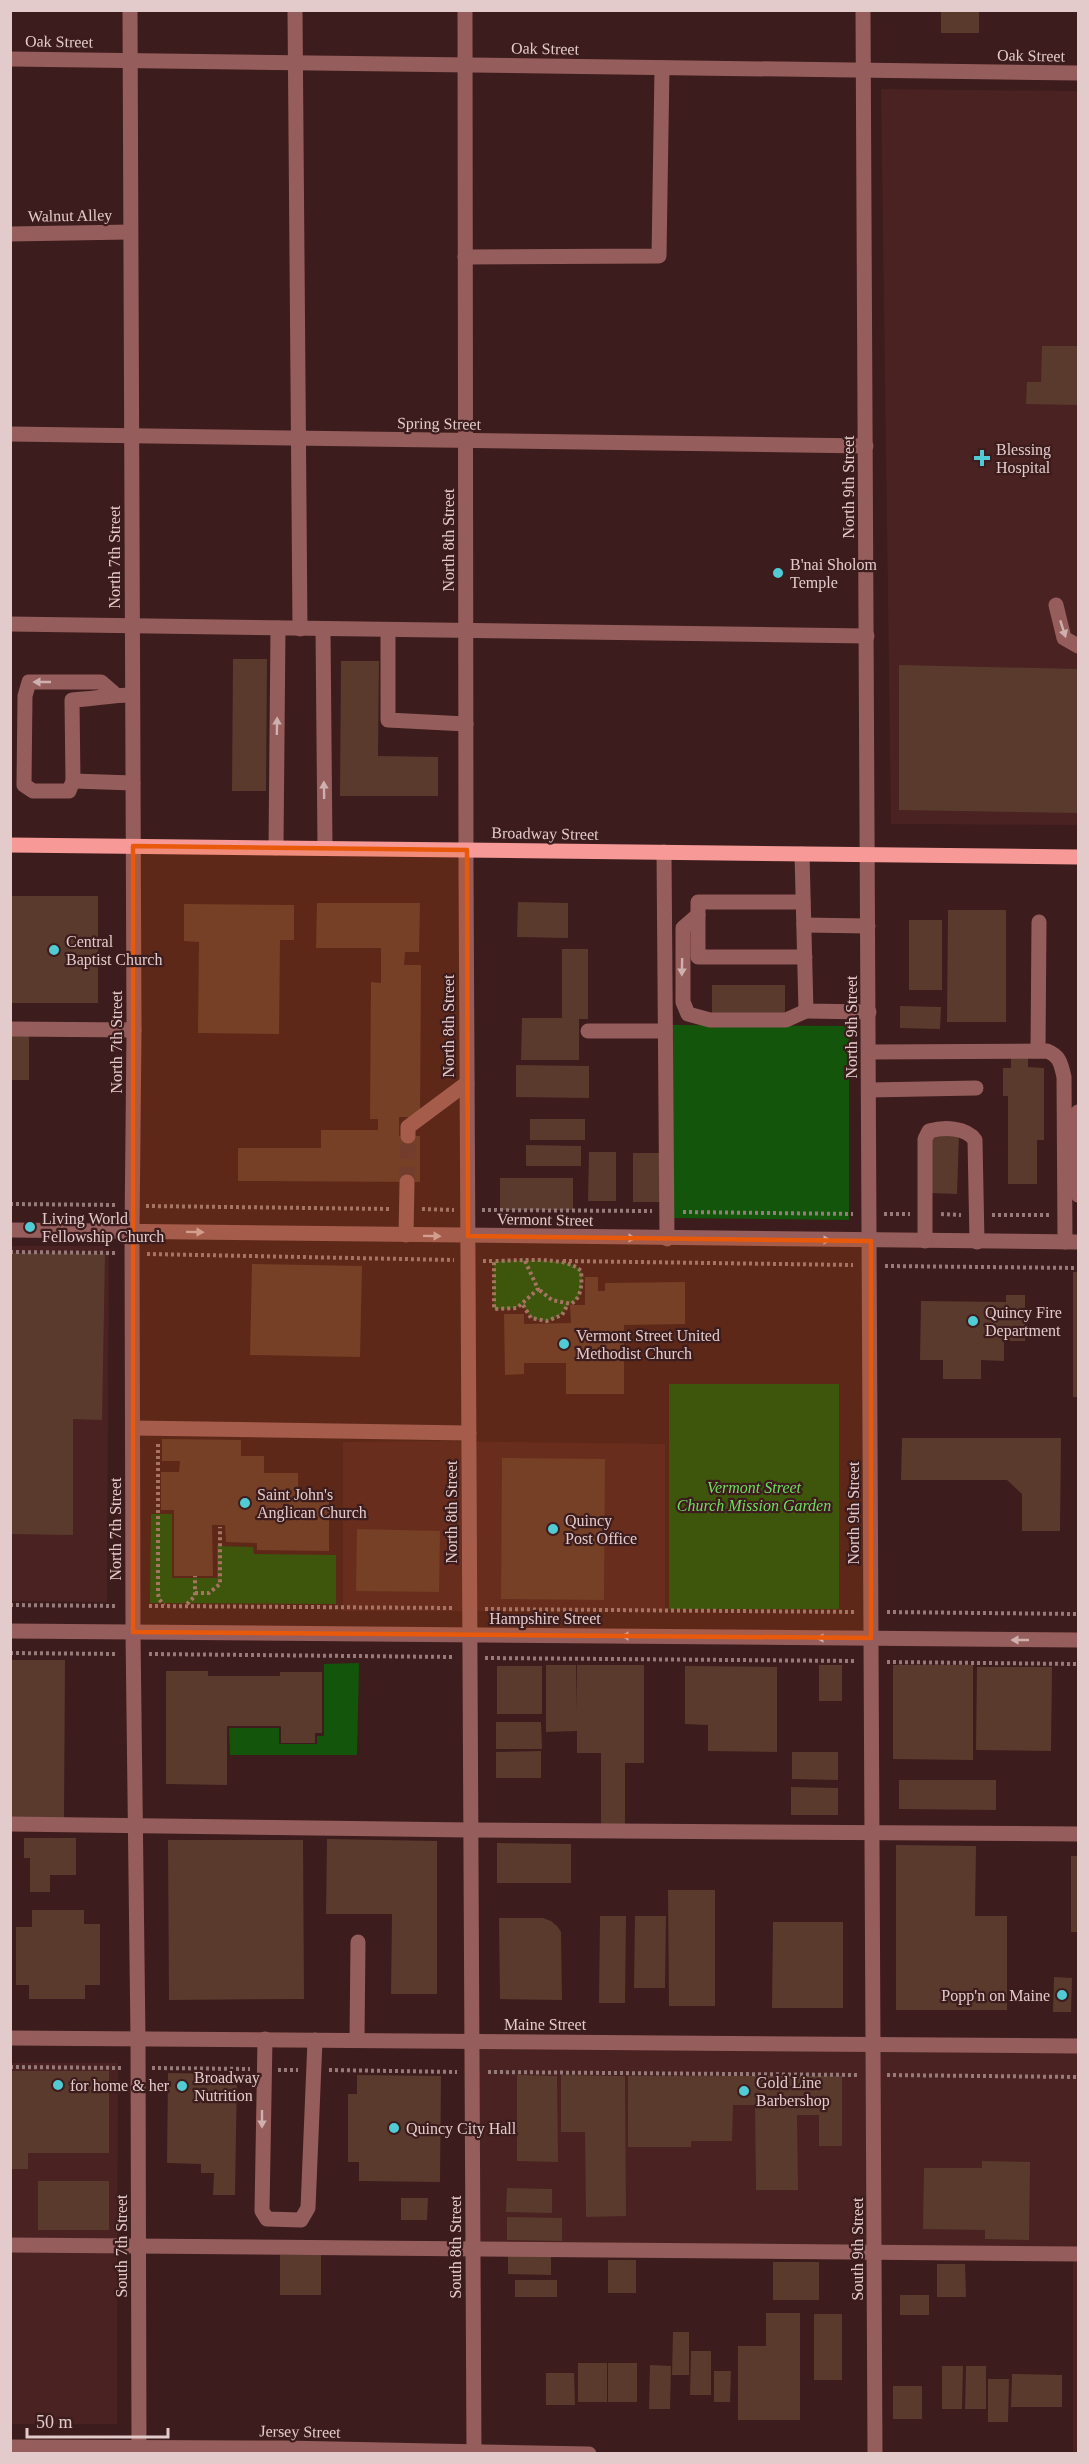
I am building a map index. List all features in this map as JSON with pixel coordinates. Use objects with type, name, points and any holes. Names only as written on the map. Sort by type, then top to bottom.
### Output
[{"type":"main road","name":"Broadway Street","points":[[10,845],[1078,857]]},
{"type":"street","name":"North 7th Street","points":[[130,10],[129,232],[134,1030],[133,1654],[138,2038]]},
{"type":"street","points":[[295,10],[300,629]]},
{"type":"street","name":"North 8th Street","points":[[465,10],[466,850],[472,2041]]},
{"type":"street","name":"North 9th Street","points":[[863,10],[874,2044]]},
{"type":"street","name":"Oak Street","points":[[10,59],[1078,74]]},
{"type":"street","points":[[465,256],[659,256],[662,68]]},
{"type":"street","name":"Walnut Alley","points":[[10,234],[129,232]]},
{"type":"street","name":"Spring Street","points":[[10,434],[866,446]]},
{"type":"street","points":[[1056,605],[1064,638],[1078,646]]},
{"type":"street","points":[[10,624],[867,636]]},
{"type":"street","points":[[276,848],[278,628]]},
{"type":"street","points":[[322,629],[325,848]]},
{"type":"street","points":[[388,630],[388,720],[466,724]]},
{"type":"street","points":[[116,695],[100,682],[30,682],[25,696],[24,785],[33,791],[69,791],[73,781],[72,700],[132,695]]},
{"type":"street","points":[[73,781],[133,783]]},
{"type":"street","points":[[664,852],[667,1239]]},
{"type":"street","points":[[802,854],[806,1011]]},
{"type":"street","points":[[803,902],[698,902],[698,957],[805,957]]},
{"type":"street","points":[[698,915],[683,928],[683,1002],[688,1014],[710,1020],[786,1020],[806,1011],[869,1012]]},
{"type":"street","points":[[1038,1051],[1039,922]]},
{"type":"street","points":[[804,925],[868,926]]},
{"type":"street","points":[[10,1029],[134,1030]]},
{"type":"street","points":[[588,1031],[665,1031]]},
{"type":"street","points":[[869,1052],[1047,1051],[1055,1054],[1060,1060],[1064,1077],[1064,1216],[1072,1242]]},
{"type":"street","points":[[408,1136],[408,1126],[467,1083]]},
{"type":"street","points":[[869,1090],[976,1088]]},
{"type":"street","points":[[1078,1112],[1075,1116],[1075,1180],[1078,1195]]},
{"type":"street","points":[[925,1241],[925,1139],[929,1131],[936,1129],[959,1130],[971,1134],[975,1140],[977,1242]]},
{"type":"street","points":[[406,1235],[407,1182]]},
{"type":"street","name":"Vermont Street","points":[[10,1230],[1072,1242]]},
{"type":"street","points":[[133,1428],[469,1432]]},
{"type":"street","name":"Hampshire Street","points":[[10,1631],[1078,1640]]},
{"type":"street","points":[[10,1824],[1078,1834]]},
{"type":"street","points":[[357,2040],[358,1942]]},
{"type":"street","name":"Maine Street","points":[[10,2038],[1078,2046]]},
{"type":"street","name":"South 7th Street","points":[[138,2038],[139,2451]]},
{"type":"street","points":[[265,2040],[262,2211],[267,2219],[301,2220],[308,2208],[315,2040]]},
{"type":"street","name":"South 8th Street","points":[[472,2041],[474,2453]]},
{"type":"street","name":"South 9th Street","points":[[874,2044],[875,2454]]},
{"type":"street","points":[[10,2245],[1078,2254]]},
{"type":"street","name":"Jersey Street","points":[[10,2447],[139,2451],[589,2454]]},
{"type":"path","points":[[10,1204],[1064,1216]]},
{"type":"path","points":[[10,1252],[1078,1268]]},
{"type":"path","points":[[494,1261],[494,1309],[510,1309],[523,1305],[538,1289]]},
{"type":"path","points":[[525,1261],[538,1289],[552,1300],[568,1304]]},
{"type":"path","points":[[523,1305],[531,1318],[547,1321],[562,1316],[568,1304],[578,1299],[581,1271],[574,1265],[563,1262]]},
{"type":"path","points":[[158,1429],[158,1593],[161,1603],[173,1606],[190,1603],[195,1593],[195,1576]]},
{"type":"path","points":[[195,1593],[214,1591],[220,1584],[220,1527]]},
{"type":"path","points":[[10,1605],[1078,1614]]},
{"type":"path","points":[[10,1653],[1078,1664]]},
{"type":"path","points":[[10,2067],[1078,2077]]},
{"type":"highlighted area","points":[[133,846],[467,850],[468,1236],[871,1241],[871,1638],[133,1632]]},
{"type":"shaded area","name":"Blessing Hospital","points":[[881,89],[1078,91],[1078,825],[891,824]]},
{"type":"shaded area","points":[[11,1246],[109,1246],[107,1602],[11,1601]]},
{"type":"shaded area","points":[[343,1442],[665,1444],[665,1611],[343,1611]]},
{"type":"shaded area","points":[[472,2041],[1078,2046],[1078,2453],[1073,2453],[1073,2254],[473,2248]]},
{"type":"shaded area","points":[[11,2063],[118,2063],[117,2424],[11,2424]]},
{"type":"green space","points":[[673,1025],[849,1026],[849,1220],[672,1218]]},
{"type":"green space","points":[[494,1261],[555,1261],[576,1266],[581,1271],[582,1277],[578,1299],[559,1315],[547,1321],[531,1318],[523,1305],[510,1309],[494,1309]]},
{"type":"green space","name":"Vermont Street Church Mission Garden","points":[[669,1384],[839,1384],[839,1609],[669,1609]]},
{"type":"green space","points":[[151,1514],[172,1514],[172,1578],[217,1578],[217,1546],[253,1547],[254,1554],[336,1555],[336,1604],[150,1603]]},
{"type":"green space","points":[[359,1663],[357,1755],[230,1755],[229,1728],[279,1728],[279,1744],[317,1744],[317,1736],[324,1736],[324,1664]]},
{"type":"building","points":[[941,10],[979,10],[979,33],[941,33]]},
{"type":"building","points":[[1042,346],[1078,346],[1077,405],[1026,404],[1027,382],[1041,382]]},
{"type":"building","points":[[233,659],[267,659],[266,791],[232,791]]},
{"type":"building","points":[[341,661],[379,661],[378,756],[438,757],[438,796],[340,796]]},
{"type":"building","points":[[899,665],[1078,669],[1078,813],[899,810]]},
{"type":"building","name":"Central Baptist Church","points":[[10,896],[98,896],[98,1003],[10,1003]]},
{"type":"building","points":[[518,902],[568,903],[568,938],[517,937]]},
{"type":"building","points":[[317,903],[420,903],[419,952],[405,952],[404,965],[421,965],[420,1117],[399,1117],[399,1136],[420,1136],[420,1182],[238,1181],[238,1148],[321,1148],[321,1130],[378,1130],[378,1119],[370,1119],[371,982],[381,983],[381,948],[316,948]]},
{"type":"building","points":[[184,904],[294,905],[294,940],[280,940],[279,1034],[198,1033],[199,942],[184,941]]},
{"type":"building","points":[[948,910],[1006,910],[1006,1022],[947,1022]]},
{"type":"building","points":[[909,920],[942,920],[942,990],[909,990]]},
{"type":"building","points":[[562,949],[588,949],[588,1019],[579,1019],[579,1060],[521,1060],[522,1018],[562,1018]]},
{"type":"building","points":[[712,985],[785,985],[785,1014],[712,1014]]},
{"type":"building","points":[[900,1006],[941,1007],[940,1029],[900,1028]]},
{"type":"building","points":[[10,1036],[29,1036],[29,1080],[10,1080]]},
{"type":"building","points":[[1011,1058],[1028,1058],[1028,1067],[1044,1068],[1044,1140],[1037,1140],[1037,1184],[1008,1184],[1008,1096],[1003,1096],[1003,1068],[1011,1068]]},
{"type":"building","points":[[516,1065],[589,1066],[589,1098],[516,1097]]},
{"type":"building","points":[[530,1119],[585,1119],[585,1140],[530,1140]]},
{"type":"building","points":[[931,1134],[959,1134],[957,1194],[930,1193]]},
{"type":"building","points":[[526,1145],[581,1146],[581,1166],[526,1166]]},
{"type":"building","points":[[589,1152],[616,1152],[616,1201],[588,1201]]},
{"type":"building","points":[[633,1153],[661,1153],[660,1202],[633,1202]]},
{"type":"building","points":[[500,1178],[573,1178],[573,1210],[500,1210]]},
{"type":"building","points":[[10,1253],[105,1254],[102,1420],[73,1419],[73,1535],[10,1534]]},
{"type":"building","points":[[252,1264],[362,1266],[360,1357],[250,1355]]},
{"type":"building","points":[[1073,1272],[1078,1272],[1078,1397],[1073,1397]]},
{"type":"building","name":"Vermont Street United Methodist Church","points":[[585,1277],[598,1277],[598,1291],[605,1291],[605,1283],[685,1282],[685,1324],[624,1325],[624,1394],[566,1394],[566,1363],[524,1363],[524,1374],[505,1375],[504,1314],[524,1314],[524,1324],[571,1323],[570,1305],[585,1305]]},
{"type":"building","name":"Quincy Fire Department","points":[[1006,1295],[1025,1295],[1025,1341],[1004,1341],[1004,1361],[981,1360],[981,1379],[943,1379],[943,1360],[920,1360],[921,1301],[1006,1302]]},
{"type":"building","points":[[902,1438],[1061,1438],[1060,1531],[1022,1531],[1022,1494],[1007,1480],[901,1480]]},
{"type":"building","name":"Saint John's Anglican Church","points":[[162,1439],[241,1440],[241,1456],[264,1456],[264,1473],[298,1473],[298,1496],[329,1496],[329,1551],[257,1550],[257,1543],[226,1542],[225,1525],[212,1525],[213,1576],[174,1576],[174,1510],[161,1510],[161,1472],[179,1472],[180,1461],[162,1461]]},
{"type":"building","name":"Quincy Post Office","points":[[502,1458],[605,1459],[604,1600],[501,1599]]},
{"type":"building","points":[[357,1529],[440,1531],[439,1592],[356,1591]]},
{"type":"building","points":[[10,1660],[65,1660],[64,1818],[12,1818]]},
{"type":"building","points":[[546,1665],[576,1665],[576,1712],[577,1665],[644,1665],[644,1763],[625,1763],[625,1828],[601,1828],[601,1753],[577,1753],[577,1731],[546,1732]]},
{"type":"building","points":[[819,1665],[842,1665],[842,1701],[819,1701]]},
{"type":"building","points":[[893,1665],[973,1665],[973,1760],[893,1759]]},
{"type":"building","points":[[497,1666],[542,1666],[542,1714],[497,1714]]},
{"type":"building","points":[[685,1666],[777,1667],[777,1752],[708,1751],[708,1725],[685,1724]]},
{"type":"building","points":[[977,1667],[1052,1667],[1051,1751],[976,1750]]},
{"type":"building","points":[[166,1671],[208,1671],[208,1676],[280,1676],[280,1672],[322,1672],[322,1733],[315,1733],[315,1743],[281,1743],[281,1726],[227,1726],[227,1785],[166,1784]]},
{"type":"building","points":[[496,1722],[541,1722],[542,1749],[496,1749]]},
{"type":"building","points":[[541,1751],[541,1778],[496,1778],[496,1752]]},
{"type":"building","points":[[792,1752],[838,1752],[838,1780],[792,1779]]},
{"type":"building","points":[[899,1780],[996,1780],[996,1810],[899,1809]]},
{"type":"building","points":[[791,1787],[838,1788],[838,1815],[791,1815]]},
{"type":"building","points":[[24,1838],[76,1838],[76,1875],[50,1875],[50,1892],[30,1892],[30,1858],[24,1858]]},
{"type":"building","points":[[327,1839],[437,1841],[437,1994],[391,1994],[392,1914],[326,1914]]},
{"type":"building","points":[[168,1840],[303,1840],[304,1999],[169,2000]]},
{"type":"building","points":[[497,1843],[571,1844],[571,1883],[497,1883]]},
{"type":"building","points":[[896,1845],[976,1846],[975,1916],[1007,1916],[1007,2010],[896,2010]]},
{"type":"building","points":[[1071,1856],[1078,1856],[1078,1932],[1071,1932]]},
{"type":"building","points":[[668,1890],[715,1890],[715,2006],[669,2006]]},
{"type":"building","points":[[32,1910],[84,1910],[84,1924],[100,1924],[100,1985],[85,1985],[85,1999],[29,1999],[29,1985],[16,1985],[16,1927],[32,1927]]},
{"type":"building","points":[[600,1916],[626,1916],[625,2003],[599,2003]]},
{"type":"building","points":[[635,1916],[666,1916],[665,1988],[634,1988]]},
{"type":"building","points":[[499,1918],[543,1918],[557,1926],[561,1932],[562,2000],[500,1999]]},
{"type":"building","points":[[773,1922],[843,1922],[843,2008],[772,2008]]},
{"type":"building","name":"Popp'n on Maine","points":[[1054,1977],[1072,1978],[1071,2012],[1053,2012]]},
{"type":"building","points":[[10,2071],[109,2071],[109,2153],[28,2153],[28,2169],[10,2169]]},
{"type":"building","points":[[168,2073],[237,2074],[235,2195],[213,2195],[214,2173],[201,2173],[201,2164],[167,2163]]},
{"type":"building","name":"Quincy City Hall","points":[[357,2075],[441,2076],[440,2182],[359,2181],[359,2162],[348,2162],[348,2094],[357,2094]]},
{"type":"building","points":[[517,2075],[557,2076],[558,2162],[517,2161]]},
{"type":"building","points":[[561,2075],[625,2076],[626,2216],[586,2217],[585,2132],[561,2132]]},
{"type":"building","points":[[628,2076],[842,2076],[842,2146],[819,2146],[819,2115],[797,2115],[798,2190],[756,2190],[755,2105],[733,2105],[732,2141],[691,2141],[691,2147],[628,2147]]},
{"type":"building","points":[[982,2161],[1030,2162],[1029,2240],[985,2239],[985,2230],[923,2229],[924,2168],[982,2168]]},
{"type":"building","points":[[38,2181],[109,2181],[109,2230],[38,2230]]},
{"type":"building","points":[[507,2188],[552,2189],[552,2213],[506,2212]]},
{"type":"building","points":[[401,2198],[428,2198],[427,2220],[401,2220]]},
{"type":"building","points":[[507,2217],[562,2218],[562,2241],[507,2240]]},
{"type":"building","points":[[280,2255],[321,2255],[321,2295],[280,2295]]},
{"type":"building","points":[[508,2256],[551,2257],[551,2275],[508,2274]]},
{"type":"building","points":[[608,2260],[636,2260],[636,2293],[608,2293]]},
{"type":"building","points":[[773,2262],[819,2262],[819,2300],[773,2300]]},
{"type":"building","points":[[937,2264],[965,2264],[966,2297],[937,2297]]},
{"type":"building","points":[[515,2280],[557,2280],[557,2297],[515,2297]]},
{"type":"building","points":[[900,2295],[929,2295],[929,2315],[900,2315]]},
{"type":"building","points":[[766,2313],[800,2313],[800,2420],[738,2420],[738,2346],[766,2346]]},
{"type":"building","points":[[814,2314],[842,2314],[842,2380],[814,2380]]},
{"type":"building","points":[[673,2332],[689,2332],[689,2375],[672,2375]]},
{"type":"building","points":[[691,2351],[711,2351],[711,2395],[690,2395]]},
{"type":"building","points":[[578,2363],[607,2363],[607,2402],[578,2402]]},
{"type":"building","points":[[608,2363],[637,2363],[637,2402],[608,2402]]},
{"type":"building","points":[[650,2365],[671,2366],[670,2409],[649,2409]]},
{"type":"building","points":[[942,2366],[963,2366],[962,2409],[942,2409]]},
{"type":"building","points":[[966,2366],[986,2366],[986,2409],[965,2409]]},
{"type":"building","points":[[714,2371],[731,2371],[730,2402],[714,2402]]},
{"type":"building","points":[[546,2373],[574,2373],[575,2405],[546,2405]]},
{"type":"building","points":[[1012,2374],[1062,2375],[1062,2407],[1011,2407]]},
{"type":"building","points":[[988,2379],[1009,2379],[1008,2422],[988,2422]]},
{"type":"building","points":[[893,2386],[922,2386],[922,2419],[893,2419]]},
{"type":"tunnel","points":[[407,1182],[408,1136]]},
{"type":"place","name":"Blessing Hospital","points":[[982,458]]},
{"type":"place","name":"B'nai Sholom Temple","points":[[778,573]]},
{"type":"place","name":"Central Baptist Church","points":[[54,950]]},
{"type":"place","name":"Living World Fellowship Church","points":[[30,1227]]},
{"type":"place","name":"Quincy Fire Department","points":[[973,1321]]},
{"type":"place","name":"Vermont Street United Methodist Church","points":[[564,1344]]},
{"type":"place","name":"Saint John's Anglican Church","points":[[245,1503]]},
{"type":"place","name":"Quincy Post Office","points":[[553,1529]]},
{"type":"place","name":"Popp'n on Maine","points":[[1062,1995]]},
{"type":"place","name":"for home & her","points":[[58,2085]]},
{"type":"place","name":"Broadway Nutrition","points":[[182,2086]]},
{"type":"place","name":"Gold Line Barbershop","points":[[744,2091]]},
{"type":"place","name":"Quincy City Hall","points":[[394,2128]]}]
